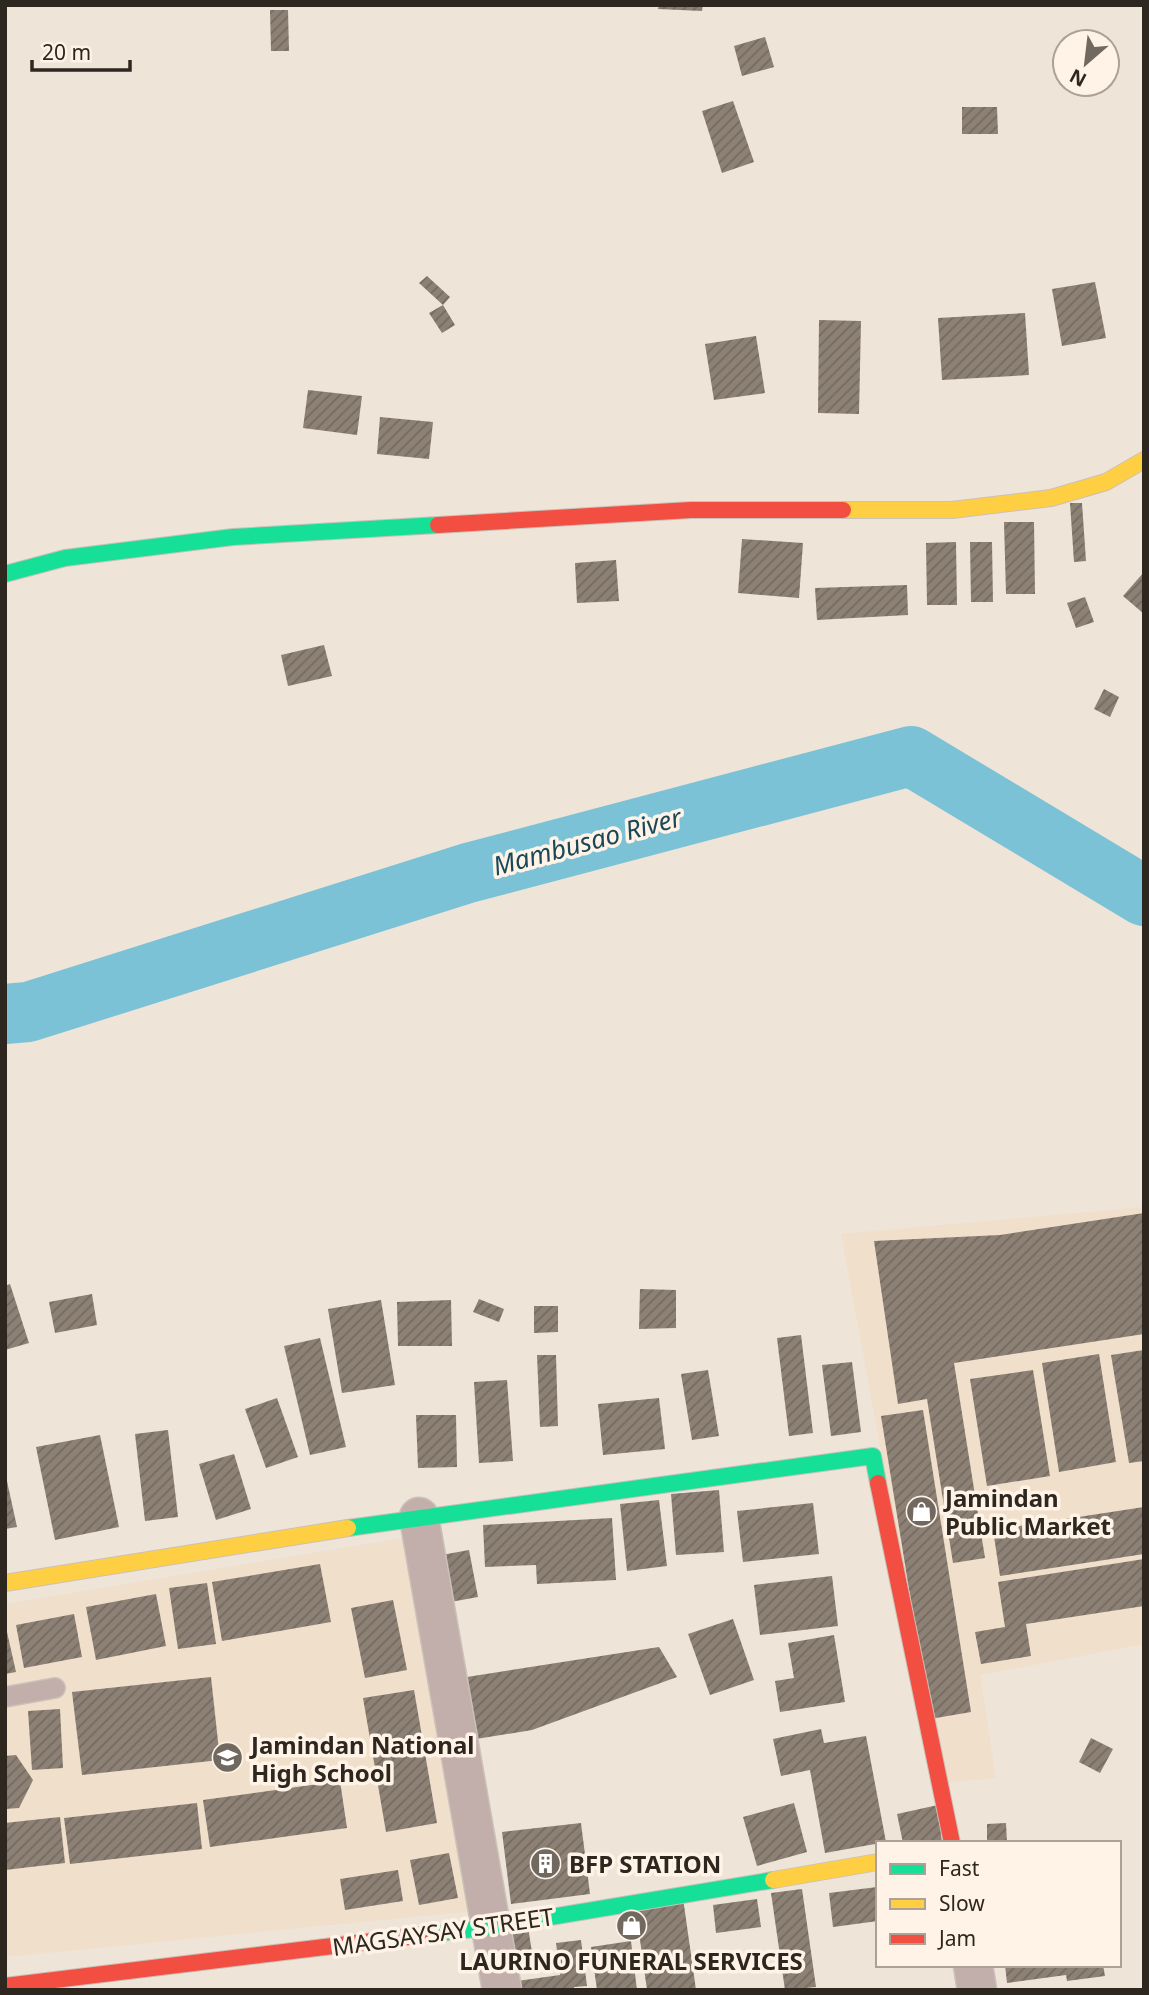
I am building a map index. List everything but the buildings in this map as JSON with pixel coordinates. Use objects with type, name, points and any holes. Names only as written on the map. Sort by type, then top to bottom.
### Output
[{"type":"street","points":[[5,574],[65,558],[233,537],[691,510],[952,510],[1051,498],[1106,482],[1144,460]]},
{"type":"street","points":[[5,1583],[419,1517],[873,1457],[952,1841]]},
{"type":"street","points":[[419,1517],[502,1990]]},
{"type":"street","name":"MAGSAYSAY STREET","points":[[5,1986],[491,1927],[876,1862]]},
{"type":"street","points":[[973,1967],[977,1990]]},
{"type":"lane","points":[[5,1697],[55,1688]]},
{"type":"shaded area","points":[[1144,1207],[1144,1644],[980,1675],[996,1778],[942,1783],[841,1234]]},
{"type":"shaded area","name":"Jamindan National High School","points":[[416,1536],[474,1911],[5,1957],[5,1604]]},
{"type":"waterway","name":"Mambusao River","points":[[5,1014],[28,1012],[468,873],[911,756],[1144,896]]},
{"type":"traffic: fast","points":[[5,574],[65,558],[233,537],[438,525]]},
{"type":"traffic: fast","points":[[348,1528],[873,1456],[878,1483]]},
{"type":"traffic: fast","points":[[423,1935],[491,1927],[773,1880]]},
{"type":"traffic: slow","points":[[843,510],[952,510],[1051,498],[1106,482],[1144,460]]},
{"type":"traffic: slow","points":[[5,1583],[348,1528]]},
{"type":"traffic: slow","points":[[773,1880],[876,1862]]},
{"type":"traffic: jam","points":[[438,525],[691,510],[843,510]]},
{"type":"traffic: jam","points":[[878,1483],[952,1841]]},
{"type":"traffic: jam","points":[[5,1986],[423,1935]]},
{"type":"place","name":"Jamindan Public Market","points":[[922,1511]]},
{"type":"place","name":"Jamindan National High School","points":[[228,1758]]},
{"type":"place","name":"BFP STATION","points":[[546,1863]]},
{"type":"place","name":"LAURINO FUNERAL SERVICES","points":[[631,1926]]}]
